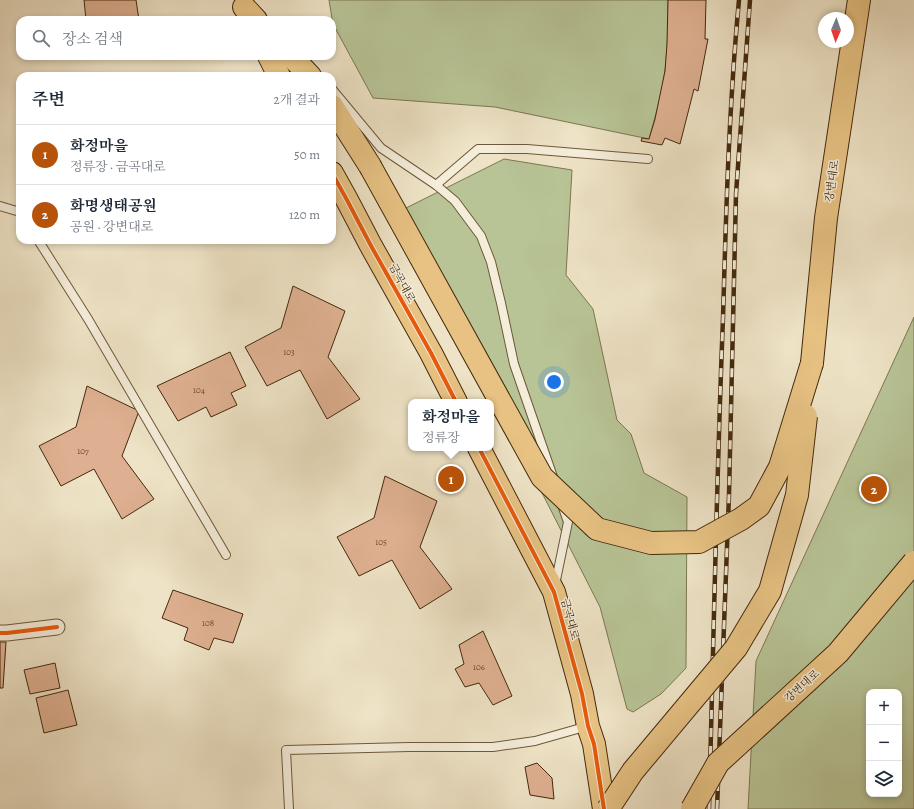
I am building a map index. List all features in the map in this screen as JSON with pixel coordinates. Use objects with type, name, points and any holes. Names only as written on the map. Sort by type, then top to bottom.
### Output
[{"type":"main road","name":"강변대로","points":[[812,363],[826,218],[859,0]]},
{"type":"main road","points":[[271,60],[277,72]]},
{"type":"main road","points":[[295,60],[306,72]]},
{"type":"main road","points":[[336,112],[370,166],[542,477],[597,529],[651,543],[700,542],[741,519],[759,506],[780,468],[812,363]]},
{"type":"main road","name":"금곡대로","points":[[336,180],[431,353],[454,399]]},
{"type":"main road","points":[[608,809],[633,771],[736,648],[770,591],[797,495],[812,363]]},
{"type":"main road","name":"금곡대로","points":[[482,451],[554,592],[582,694],[588,726],[594,744],[604,809]]},
{"type":"main road","name":"강변대로","points":[[692,809],[718,763],[838,653],[914,562]]},
{"type":"street","points":[[0,633],[57,627]]},
{"type":"lane","points":[[296,60],[312,72]]},
{"type":"lane","points":[[336,94],[381,148],[436,185],[455,201],[481,236],[491,262],[514,364],[568,522],[554,592]]},
{"type":"lane","points":[[436,185],[478,149],[527,149],[648,159]]},
{"type":"lane","points":[[0,206],[16,211]]},
{"type":"lane","points":[[41,244],[88,319],[226,555]]},
{"type":"lane","points":[[289,809],[286,750],[493,747],[535,741],[588,726]]},
{"type":"green space","points":[[329,0],[668,0],[667,44],[664,79],[649,139],[495,107],[373,98],[336,30],[336,16],[332,16]]},
{"type":"green space","points":[[504,159],[572,170],[566,275],[593,309],[617,420],[631,434],[644,473],[687,497],[686,668],[661,694],[633,712],[627,709],[600,607],[398,212]]},
{"type":"green space","points":[[914,317],[914,809],[748,809],[756,661]]},
{"type":"building","points":[[84,0],[136,0],[138,16],[86,16]]},
{"type":"building","points":[[668,0],[706,0],[705,39],[708,39],[698,91],[694,89],[680,144],[665,138],[662,145],[641,141],[642,138],[649,139],[655,119],[665,71]]},
{"type":"building","points":[[293,286],[345,311],[328,357],[360,399],[327,419],[300,370],[267,386],[245,347],[281,328]]},
{"type":"building","points":[[230,352],[246,386],[231,393],[237,405],[211,417],[206,407],[178,421],[157,386]]},
{"type":"building","points":[[87,386],[139,411],[122,456],[154,499],[122,519],[94,469],[61,486],[39,446],[76,427]]},
{"type":"building","points":[[385,476],[437,501],[420,547],[452,589],[420,609],[392,560],[359,576],[337,537],[374,518]]},
{"type":"building","points":[[173,590],[243,614],[233,643],[214,638],[209,650],[184,640],[188,628],[162,618]]},
{"type":"building","points":[[483,631],[512,696],[493,705],[479,683],[465,687],[455,669],[464,664],[459,645]]},
{"type":"building","points":[[0,642],[6,642],[3,688],[0,688]]},
{"type":"building","points":[[55,663],[60,688],[30,694],[24,670]]},
{"type":"building","points":[[68,690],[77,725],[44,733],[36,698]]},
{"type":"building","points":[[537,763],[552,778],[554,799],[530,795],[525,767]]},
{"type":"railway","points":[[709,809],[717,488],[727,199],[730,119],[739,0]]},
{"type":"railway","points":[[717,809],[729,495],[736,194],[750,0]]},
{"type":"cycle path","points":[[336,180],[431,353],[454,399]]},
{"type":"cycle path","points":[[481,451],[554,592],[582,694],[588,726],[594,744],[604,809]]},
{"type":"cycle path","points":[[0,633],[57,627]]},
{"type":"place","name":"화정마을","points":[[451,479]]},
{"type":"place","name":"화명생태공원","points":[[874,489]]}]
